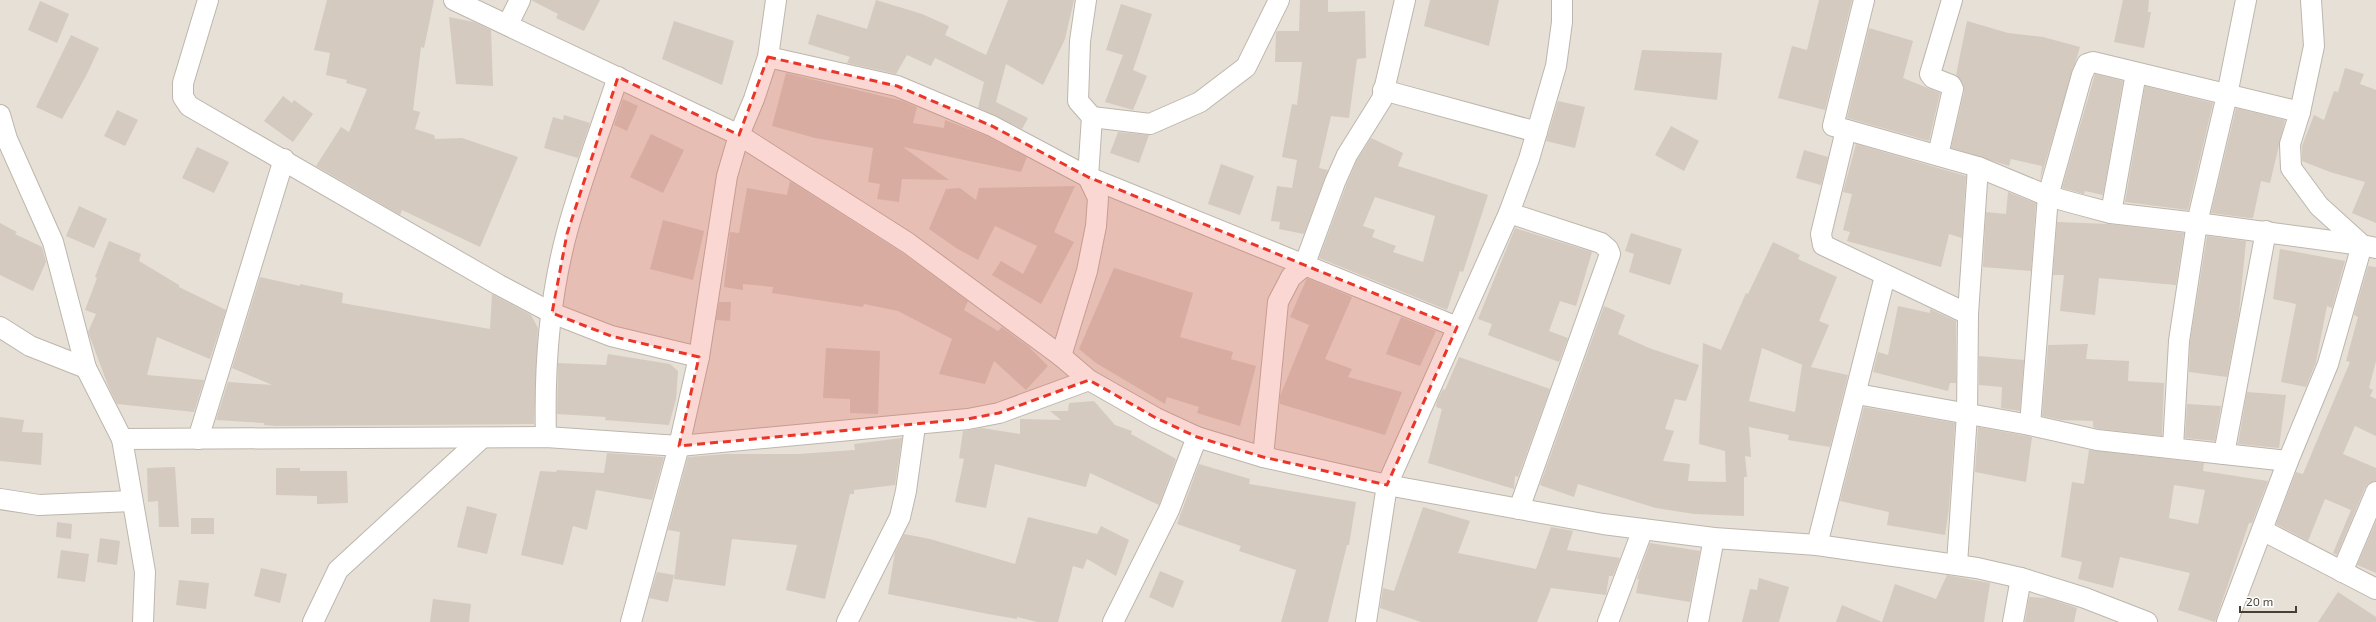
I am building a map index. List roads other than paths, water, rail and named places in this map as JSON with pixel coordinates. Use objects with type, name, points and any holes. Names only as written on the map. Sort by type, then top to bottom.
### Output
[{"type":"street","points":[[208,0],[183,83],[184,97],[189,106],[284,159],[499,285],[552,313],[611,336],[699,357]]},
{"type":"street","points":[[454,0],[508,24],[739,135],[908,243],[1061,356],[1088,380],[1156,418],[1197,437],[1263,458],[1387,485],[1603,524],[1714,538],[1817,545],[1957,564],[2021,578],[2085,598],[2147,622]]},
{"type":"street","points":[[508,24],[520,0]]},
{"type":"street","points":[[637,621],[699,357],[727,176],[739,135],[754,99],[768,57],[776,0]]},
{"type":"street","points":[[1086,0],[1080,41],[1078,101],[1092,117],[1150,124],[1200,102],[1246,67],[1279,0]]},
{"type":"street","points":[[1263,458],[1278,302],[1291,277],[1304,266],[1335,182],[1350,150],[1382,98],[1405,0]]},
{"type":"street","points":[[1366,622],[1387,485],[1457,326],[1509,213],[1537,132],[1556,66],[1562,22],[1562,0]]},
{"type":"street","points":[[1864,0],[1832,123],[1833,126],[1978,167],[2048,196],[2110,213],[2266,231],[2369,246]]},
{"type":"street","points":[[1938,156],[1953,89],[1951,85],[1933,78],[1930,74],[1952,0]]},
{"type":"street","points":[[2173,447],[2179,341],[2197,223],[2227,95],[2246,0]]},
{"type":"street","points":[[2312,0],[2314,46],[2300,112],[2290,144],[2289,159],[2291,168],[2319,206],[2369,246]]},
{"type":"street","points":[[768,57],[897,86],[992,126],[1088,177],[1304,266],[1457,326]]},
{"type":"street","points":[[2030,425],[2048,196],[2082,75],[2087,64],[2093,62],[2300,112]]},
{"type":"street","points":[[2110,213],[2136,73]]},
{"type":"street","points":[[546,437],[547,355],[558,273],[568,227],[618,77]]},
{"type":"street","points":[[1383,90],[1537,132]]},
{"type":"street","points":[[0,115],[7,138],[53,242],[86,368],[122,439],[145,572],[143,622]]},
{"type":"street","points":[[1061,356],[1087,271],[1096,226],[1098,198],[1088,177],[1092,117]]},
{"type":"street","points":[[1846,130],[1821,243],[1825,247],[1968,314]]},
{"type":"street","points":[[198,439],[284,159]]},
{"type":"street","points":[[1957,564],[1967,414],[1968,314],[1978,167]]},
{"type":"street","points":[[1509,213],[1601,243],[1608,249],[1610,254],[1519,508]]},
{"type":"street","points":[[2224,454],[2266,231]]},
{"type":"street","points":[[2227,622],[2288,461],[2328,364],[2369,246]]},
{"type":"street","points":[[1817,545],[1857,394],[1886,276]]},
{"type":"street","points":[[0,327],[30,346],[86,368]]},
{"type":"street","points":[[122,439],[546,437],[679,446],[915,426],[968,419],[1000,413],[1088,380]]},
{"type":"street","points":[[1857,394],[2030,425],[2097,440],[2173,447],[2288,461]]},
{"type":"street","points":[[847,622],[900,518],[906,491],[915,426]]},
{"type":"street","points":[[1113,622],[1169,510],[1197,437]]},
{"type":"street","points":[[313,622],[338,570],[482,438]]},
{"type":"street","points":[[2342,572],[2372,514],[2376,492]]},
{"type":"street","points":[[0,499],[39,505],[132,501]]},
{"type":"street","points":[[1608,622],[1643,529]]},
{"type":"street","points":[[2262,530],[2376,589]]},
{"type":"street","points":[[1698,622],[1714,538]]},
{"type":"street","points":[[2013,622],[2021,578]]}]
